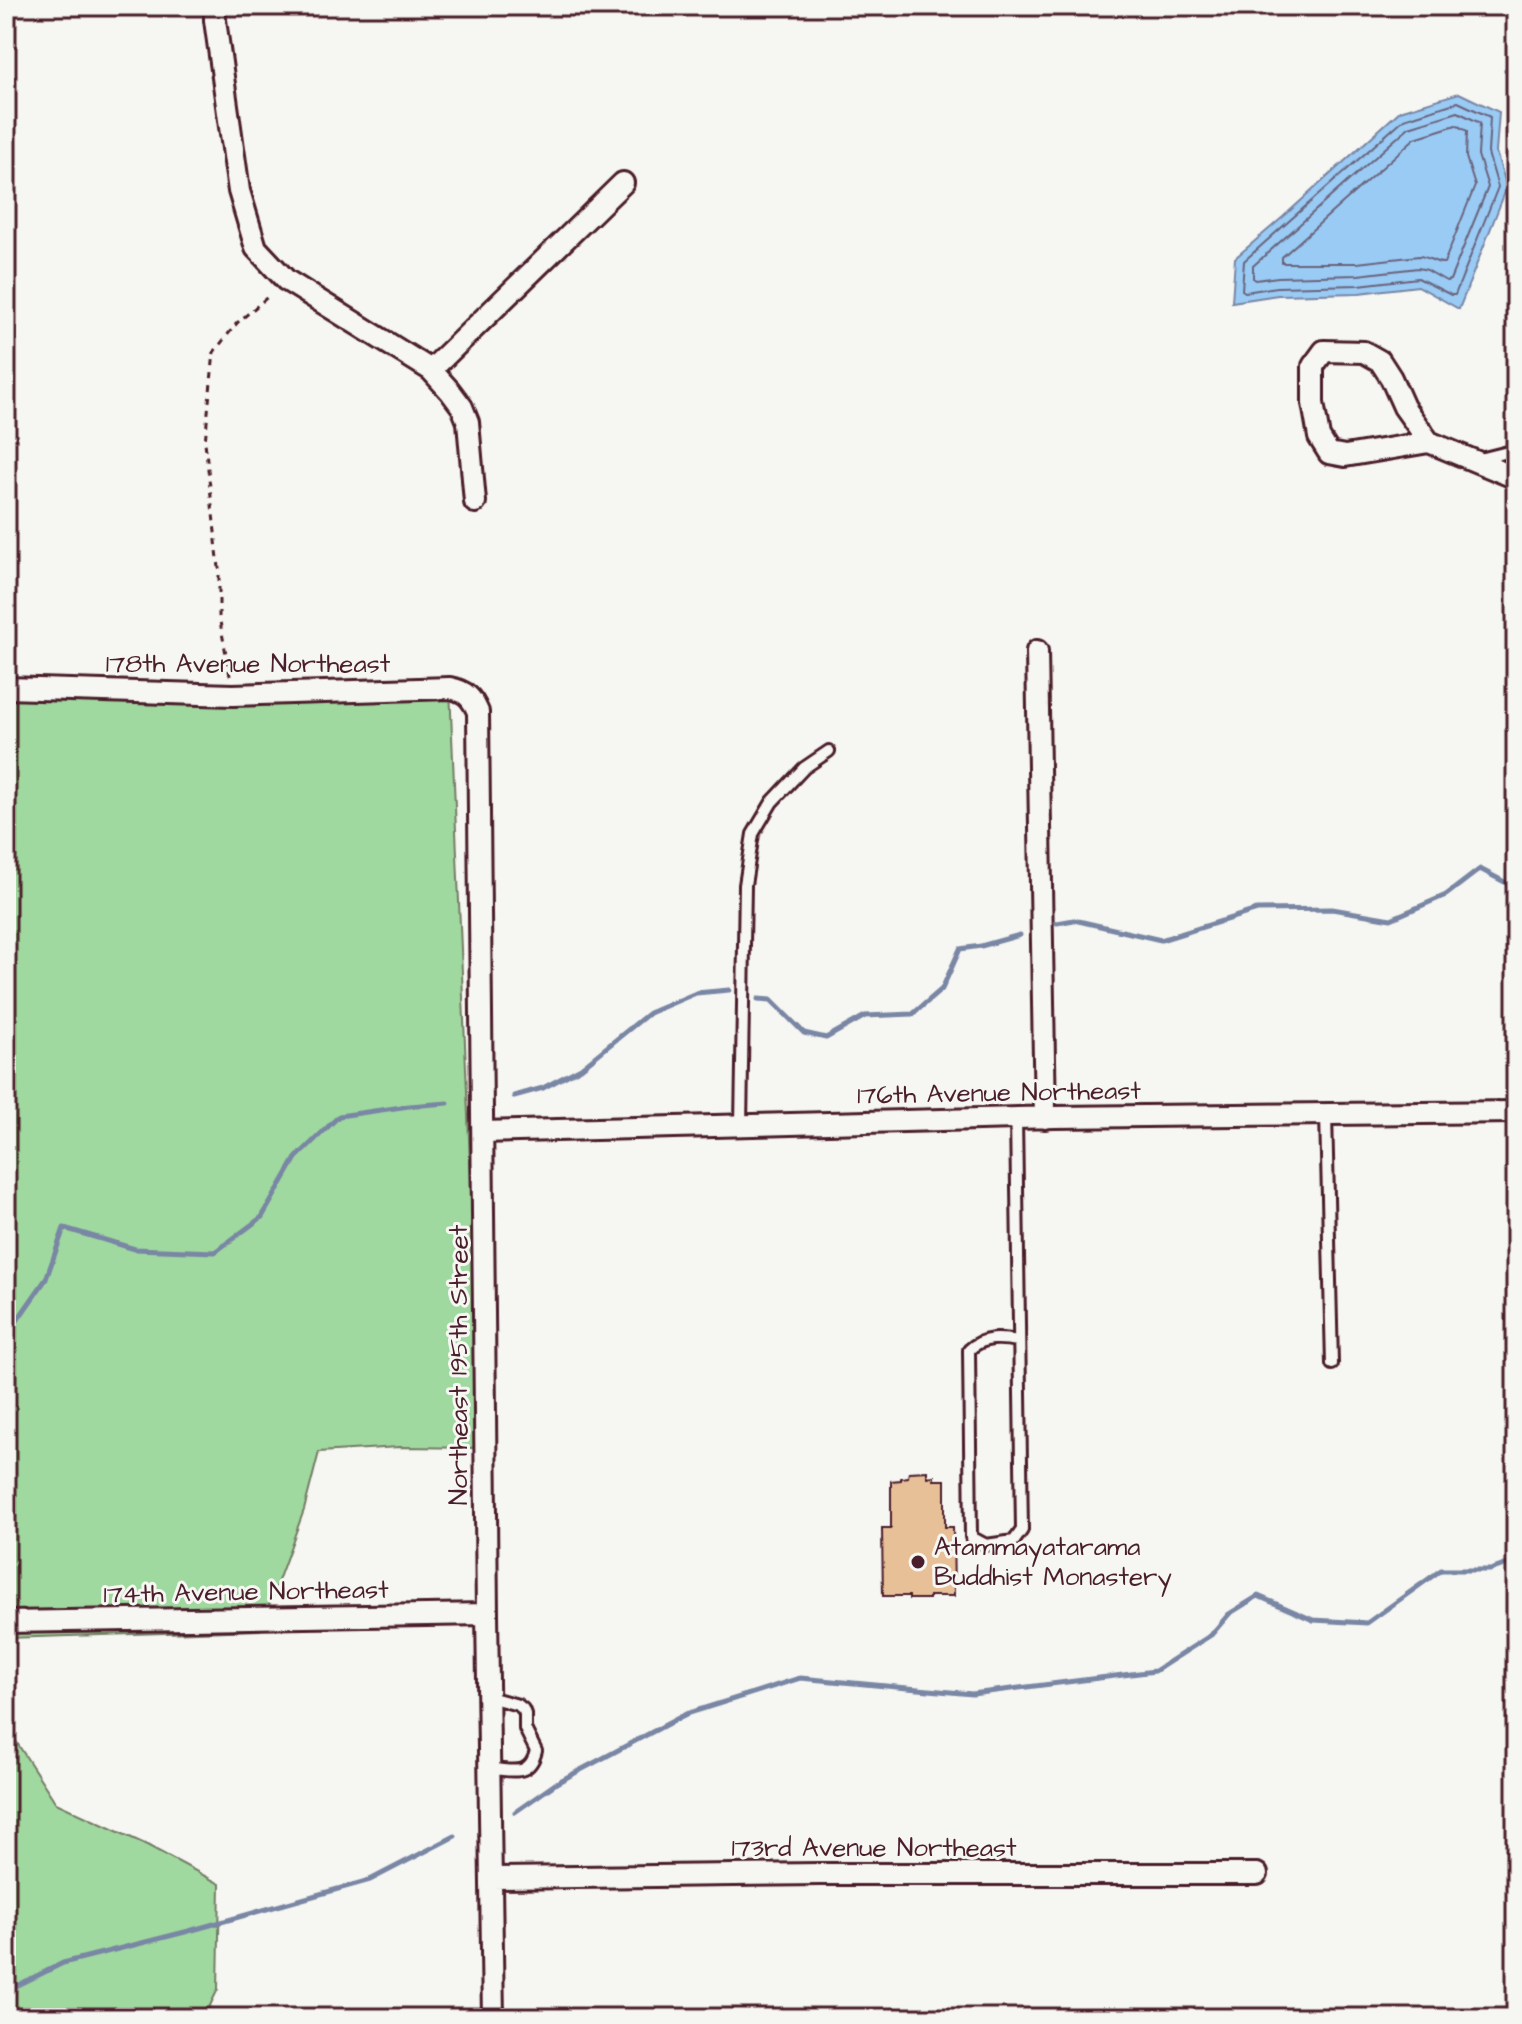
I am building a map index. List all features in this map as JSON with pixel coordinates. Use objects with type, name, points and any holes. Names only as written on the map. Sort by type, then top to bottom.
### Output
[{"type":"street","points":[[215,6],[239,191],[256,248],[286,280],[431,370],[456,399],[468,422],[475,502]]},
{"type":"street","points":[[431,370],[623,183]]},
{"type":"street","points":[[1429,442],[1404,407],[1380,361],[1364,352],[1324,351],[1313,366],[1313,403],[1319,437],[1329,453],[1345,456],[1429,442],[1516,478]]},
{"type":"street","points":[[1037,651],[1045,1118]]},
{"type":"street","name":"178th Avenue Northeast","points":[[6,688],[233,695],[450,688],[467,694],[478,712]]},
{"type":"street","name":"Northeast 195th Street","points":[[478,712],[493,2018]]},
{"type":"street","name":"176th Avenue Northeast","points":[[483,1132],[1016,1118],[1516,1112]]},
{"type":"street","name":"174th Avenue Northeast","points":[[6,1622],[487,1614]]},
{"type":"street","name":"173rd Avenue Northeast","points":[[492,1878],[1257,1874]]},
{"type":"lane","points":[[1474,460],[1508,452],[1516,447]]},
{"type":"lane","points":[[741,1125],[745,885],[753,834],[772,802],[804,768],[829,751]]},
{"type":"lane","points":[[1326,1113],[1332,1364]]},
{"type":"lane","points":[[1016,1118],[1022,1530],[1014,1541],[986,1545],[971,1537],[969,1350],[976,1343],[987,1340],[1002,1338],[1019,1341]]},
{"type":"lane","points":[[489,1697],[523,1709],[525,1729],[536,1751],[530,1764],[516,1772],[490,1769]]},
{"type":"path","points":[[233,695],[219,616],[219,568],[205,442],[214,352],[237,323],[286,280]]},
{"type":"green space","points":[[6,688],[450,688],[482,1448],[399,1447],[319,1452],[304,1510],[260,1630],[6,1638]]},
{"type":"green space","points":[[6,1726],[56,1803],[147,1845],[220,1884],[218,1989],[204,2018],[6,2018]]},
{"type":"water","points":[[1459,93],[1499,112],[1496,152],[1507,187],[1459,309],[1418,286],[1359,293],[1278,295],[1232,302],[1235,258],[1400,111]]},
{"type":"building","name":"Atammayatarama Buddhist Monastery","points":[[927,1471],[927,1477],[945,1480],[945,1527],[953,1527],[954,1596],[909,1599],[909,1596],[883,1596],[882,1528],[891,1528],[891,1481],[908,1477],[909,1472]]},
{"type":"waterway","points":[[1506,70],[1516,65]]},
{"type":"waterway","points":[[1057,923],[1074,920],[1161,940],[1257,910],[1332,909],[1391,919],[1446,895],[1480,869],[1516,888]]},
{"type":"waterway","points":[[758,999],[771,1000],[804,1033],[826,1038],[865,1016],[913,1014],[942,989],[960,949],[1020,935]]},
{"type":"waterway","points":[[514,1096],[543,1088],[581,1068],[649,1013],[696,993],[729,990]]},
{"type":"waterway","points":[[6,1323],[16,1322],[46,1279],[64,1228],[135,1249],[215,1252],[262,1217],[296,1158],[339,1116],[448,1103]]},
{"type":"waterway","points":[[515,1812],[558,1782],[686,1714],[800,1678],[972,1694],[1155,1671],[1211,1635],[1229,1614],[1258,1596],[1313,1620],[1367,1623],[1441,1570],[1490,1570],[1516,1561]]},
{"type":"waterway","points":[[6,1991],[63,1963],[370,1880],[455,1836]]},
{"type":"place","name":"Atammayatarama Buddhist Monastery","points":[[918,1562]]}]
